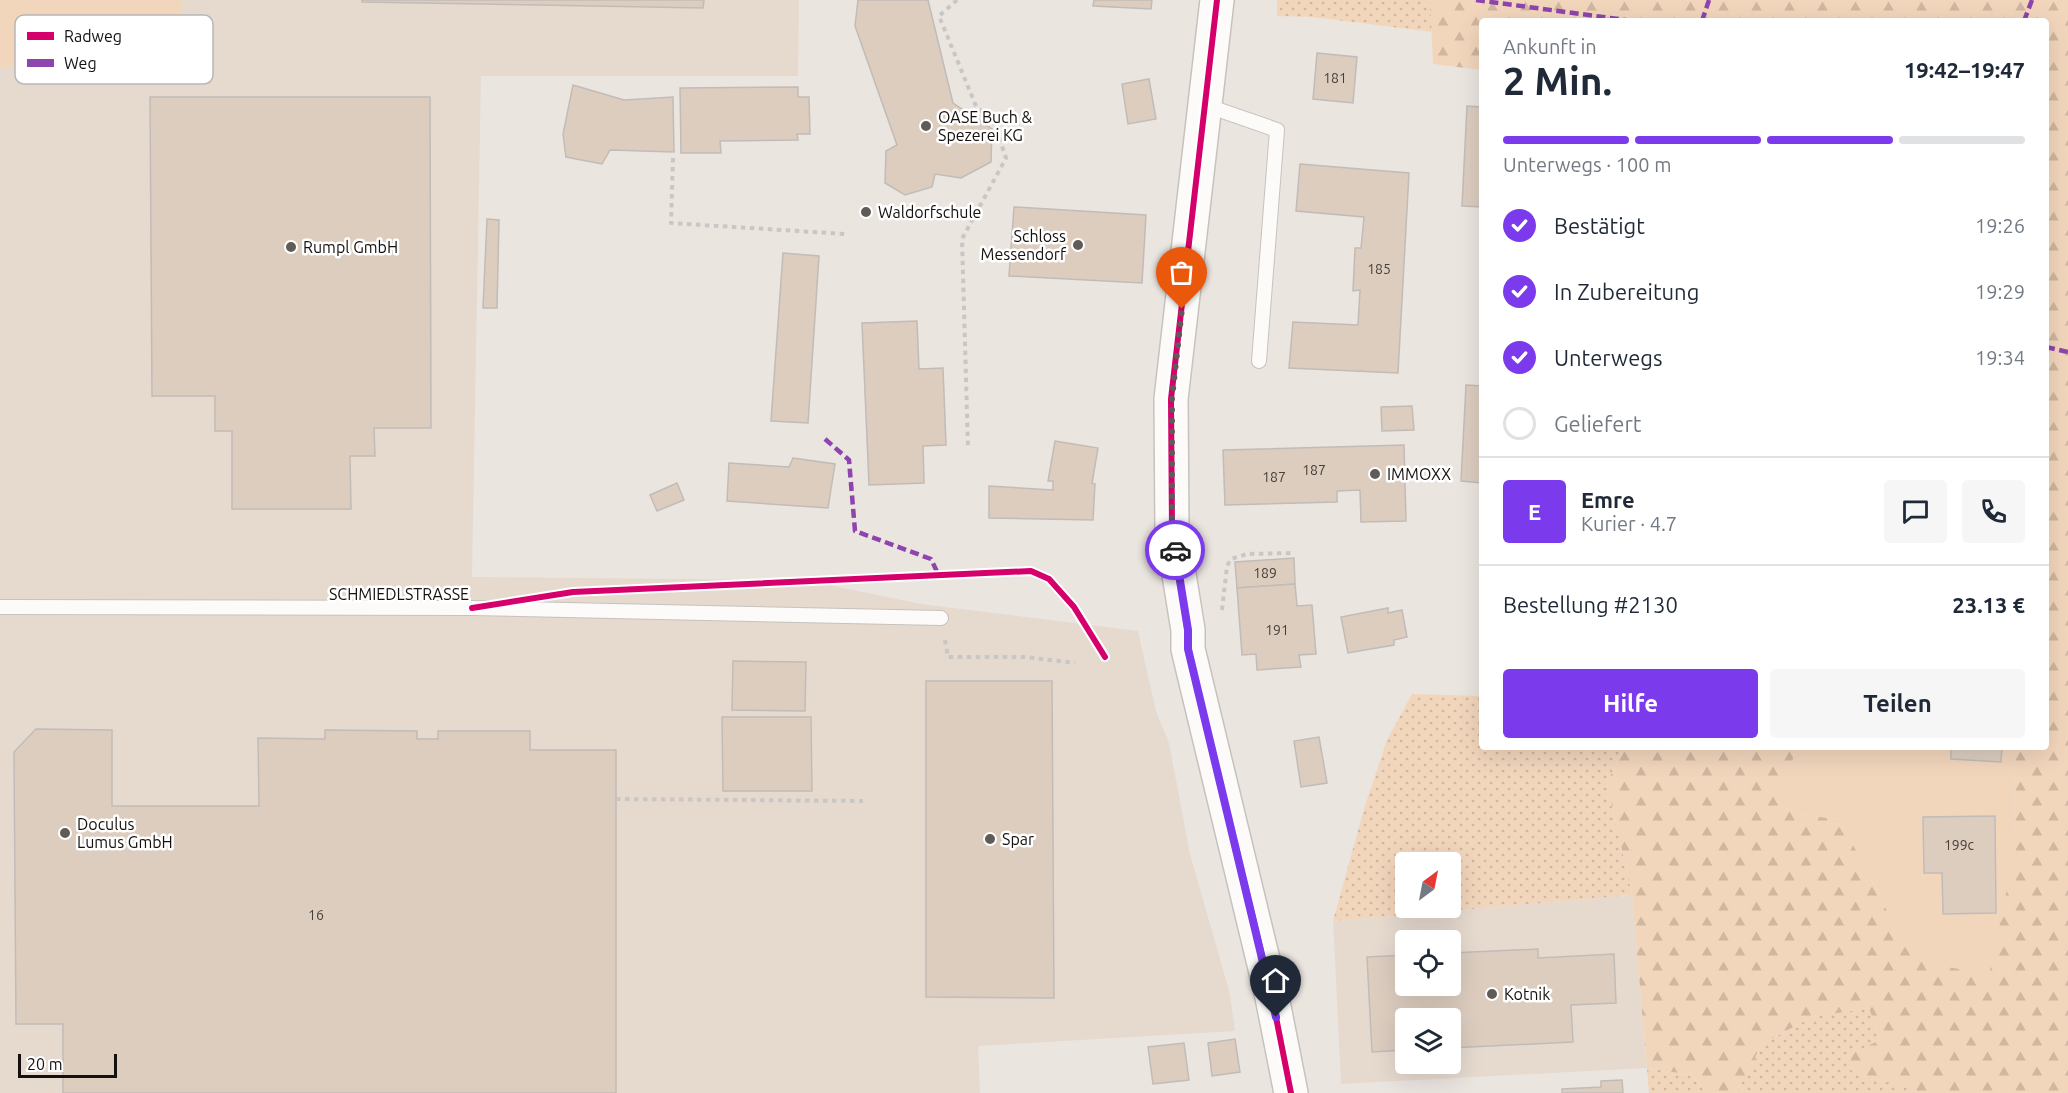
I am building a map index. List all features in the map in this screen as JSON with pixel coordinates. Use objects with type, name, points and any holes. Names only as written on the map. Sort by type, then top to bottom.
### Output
[{"type":"main road","points":[[1217,0],[1172,399],[1172,531],[1188,630],[1188,649],[1272,998],[1291,1093]]},
{"type":"lane","points":[[1205,105],[1277,130],[1259,361]]},
{"type":"lane","name":"SCHMIEDLSTRASSE","points":[[0,607],[460,608],[941,618]]},
{"type":"path","points":[[957,0],[939,16],[976,106],[994,123],[1006,158],[962,239],[968,448]]},
{"type":"path","points":[[674,158],[670,223],[845,234]]},
{"type":"path","points":[[1222,610],[1227,566],[1231,559],[1247,554],[1292,553]]},
{"type":"path","points":[[948,657],[1024,657],[1075,663]]},
{"type":"path","points":[[616,799],[863,801]]},
{"type":"shaded area","points":[[181,0],[799,0],[798,76],[481,76],[472,577],[805,580],[921,604],[1138,631],[1156,711],[1169,743],[1190,854],[1230,994],[1235,1031],[978,1046],[980,1093],[0,1093],[0,67],[15,67],[15,84],[213,84],[213,15],[181,15]]},
{"type":"shaded area","points":[[1632,895],[1647,1068],[1341,1084],[1333,921],[1395,916],[1395,918],[1461,918],[1461,910]]},
{"type":"green space","points":[[0,0],[181,0],[181,15],[15,15],[15,67],[0,67]]},
{"type":"green space","points":[[1277,0],[1430,0],[1433,32],[1312,17],[1277,16]]},
{"type":"green space","points":[[1430,0],[2068,0],[2068,1093],[1917,1093],[1915,1089],[1854,1074],[1843,1058],[1880,1040],[1869,1008],[1812,1017],[1762,1044],[1736,1093],[1707,1093],[1692,1075],[1647,1068],[1632,895],[1607,783],[1623,750],[1796,750],[1778,805],[1801,815],[1840,819],[1894,924],[2014,856],[2015,756],[2018,750],[2049,750],[2049,18],[1479,18],[1479,70],[1433,64]]},
{"type":"green space","points":[[1412,694],[1479,696],[1479,750],[1623,750],[1607,783],[1632,895],[1461,910],[1461,852],[1395,852],[1395,916],[1333,921],[1364,809],[1387,740]]},
{"type":"green space","points":[[1796,750],[2018,750],[2015,756],[2014,856],[1989,975],[1928,963],[1894,924],[1840,819],[1801,815],[1778,805]]},
{"type":"green space","points":[[1869,1008],[1880,1040],[1843,1058],[1855,1074],[1915,1089],[1917,1093],[1736,1093],[1762,1044],[1812,1017]]},
{"type":"green space","points":[[1647,1068],[1692,1075],[1707,1093],[1649,1093]]},
{"type":"building","points":[[362,0],[704,0],[703,8],[362,2]]},
{"type":"building","points":[[858,0],[928,0],[953,103],[992,129],[991,162],[961,178],[935,174],[932,187],[905,195],[885,183],[886,151],[897,145],[855,26]]},
{"type":"building","points":[[1094,0],[1152,0],[1151,9],[1093,6]]},
{"type":"building","points":[[1317,53],[1357,57],[1353,103],[1313,99]]},
{"type":"building","points":[[1149,79],[1156,119],[1128,124],[1122,84]]},
{"type":"building","points":[[573,85],[624,100],[673,97],[674,152],[610,150],[602,164],[566,157],[563,134]]},
{"type":"building","points":[[798,87],[798,97],[809,97],[810,134],[797,134],[798,140],[720,141],[721,153],[681,153],[680,88]]},
{"type":"building","name":"Rumpl GmbH","points":[[150,97],[430,97],[431,428],[374,428],[375,456],[350,456],[351,509],[232,509],[232,431],[215,431],[215,396],[152,396]]},
{"type":"building","points":[[1467,106],[1479,107],[1479,207],[1462,206]]},
{"type":"building","points":[[1300,164],[1409,173],[1398,373],[1289,368],[1293,322],[1358,325],[1360,290],[1353,291],[1355,248],[1361,248],[1364,217],[1296,211]]},
{"type":"building","name":"Schloss Messendorf","points":[[1014,207],[1146,215],[1142,283],[1009,276]]},
{"type":"building","points":[[487,219],[499,220],[497,308],[483,308]]},
{"type":"building","points":[[783,253],[819,256],[808,423],[771,421]]},
{"type":"building","points":[[917,321],[919,369],[943,368],[946,445],[923,446],[924,483],[869,485],[862,323]]},
{"type":"building","points":[[1466,385],[1479,386],[1479,483],[1461,481]]},
{"type":"building","points":[[1412,406],[1414,430],[1382,431],[1381,407]]},
{"type":"building","points":[[1055,441],[1098,448],[1092,483],[1095,484],[1093,520],[989,518],[989,486],[1053,490],[1053,481],[1048,481]]},
{"type":"building","points":[[1404,445],[1406,521],[1361,522],[1360,490],[1337,491],[1337,502],[1225,505],[1223,450]]},
{"type":"building","points":[[793,458],[835,464],[828,508],[727,501],[729,463],[789,467]]},
{"type":"building","points":[[677,483],[684,500],[657,511],[650,495]]},
{"type":"building","points":[[1294,558],[1295,584],[1237,588],[1235,562]]},
{"type":"building","points":[[1295,584],[1297,606],[1312,605],[1316,654],[1299,655],[1301,667],[1257,670],[1256,654],[1242,655],[1237,588]]},
{"type":"building","points":[[1388,608],[1388,613],[1402,610],[1407,637],[1394,640],[1394,645],[1348,653],[1341,617]]},
{"type":"building","points":[[733,661],[806,662],[805,711],[732,710]]},
{"type":"building","name":"Spar","points":[[926,681],[1052,681],[1054,998],[926,997]]},
{"type":"building","points":[[722,717],[811,717],[812,791],[723,791]]},
{"type":"building","points":[[36,729],[112,730],[112,806],[259,806],[258,738],[325,739],[325,730],[417,731],[417,739],[438,739],[438,731],[530,731],[530,750],[616,750],[616,1093],[63,1093],[63,1024],[16,1024],[14,752]]},
{"type":"building","points":[[1319,737],[1327,783],[1301,787],[1294,741]]},
{"type":"building","points":[[1951,750],[2002,750],[2001,762],[1951,759]]},
{"type":"building","points":[[1995,816],[1996,913],[1943,914],[1942,873],[1924,873],[1923,817]]},
{"type":"building","name":"Kotnik","points":[[1538,949],[1538,958],[1614,954],[1616,1003],[1571,1005],[1573,1042],[1461,1047],[1461,1008],[1395,1008],[1395,1051],[1372,1052],[1367,957],[1395,956],[1395,996],[1461,996],[1461,952]]},
{"type":"building","points":[[1235,1039],[1240,1072],[1212,1076],[1208,1043]]},
{"type":"building","points":[[1184,1043],[1189,1080],[1153,1084],[1148,1047]]},
{"type":"building","points":[[1622,1080],[1623,1093],[1562,1093],[1562,1089],[1601,1087],[1601,1081]]},
{"type":"marked path","points":[[1476,0],[1611,18]]},
{"type":"marked path","points":[[1703,18],[1709,0]]},
{"type":"marked path","points":[[2025,18],[2032,0]]},
{"type":"marked path","points":[[2049,348],[2068,352]]},
{"type":"marked path","points":[[825,439],[849,460],[855,531],[931,559],[939,576]]},
{"type":"cycle path","points":[[1217,0],[1171,399],[1172,531],[1188,630],[1188,649],[1272,997],[1291,1093]]},
{"type":"cycle path","points":[[472,608],[573,592],[1031,571],[1049,579],[1074,607],[1105,657]]},
{"type":"way so far","points":[[1175,550],[1172,531],[1172,399],[1182,309]]},
{"type":"place","name":"OASE Buch & Spezerei KG","points":[[926,126]]},
{"type":"place","name":"Waldorfschule","points":[[866,212]]},
{"type":"place","name":"Schloss Messendorf","points":[[1078,245]]},
{"type":"place","name":"Rumpl GmbH","points":[[291,247]]},
{"type":"place","name":"IMMOXX","points":[[1375,474]]},
{"type":"place","name":"Doculus Lumus GmbH","points":[[65,833]]},
{"type":"place","name":"Spar","points":[[990,839]]},
{"type":"place","name":"Kotnik","points":[[1492,994]]},
{"type":"route","points":[[1175,550],[1188,630],[1188,649],[1276,1017]]}]
